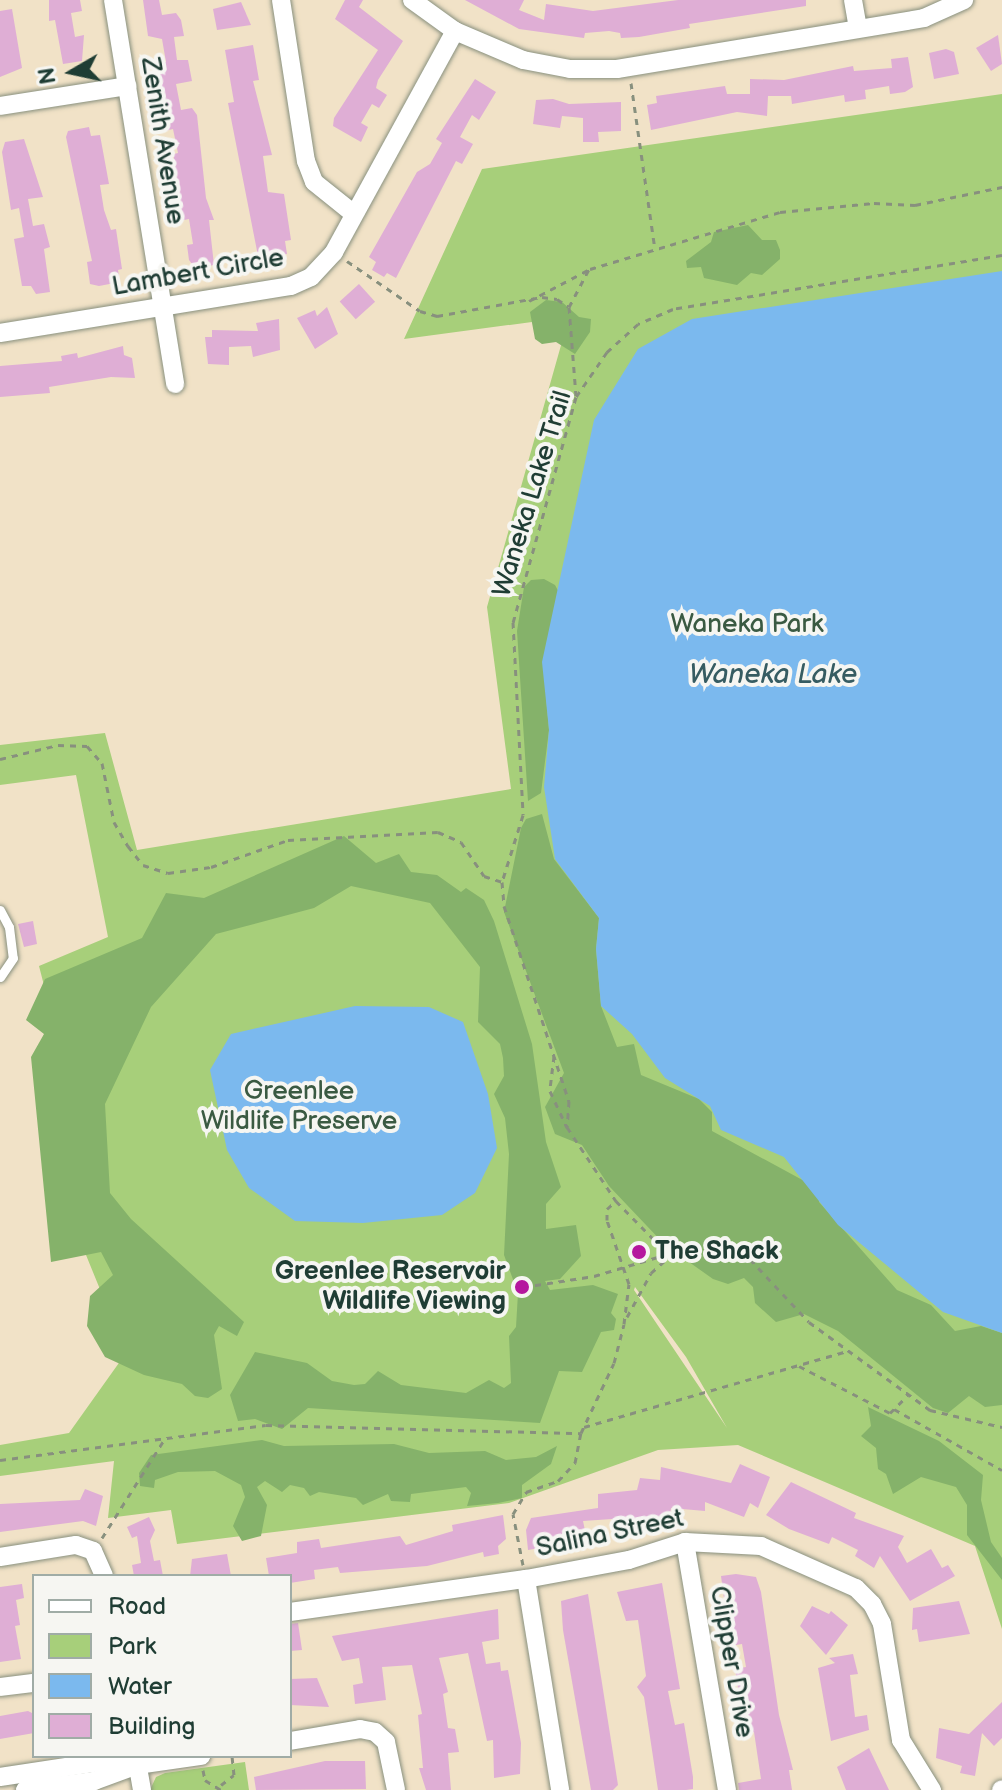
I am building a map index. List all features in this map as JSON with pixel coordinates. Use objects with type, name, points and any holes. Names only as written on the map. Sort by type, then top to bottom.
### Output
[{"type":"street","name":"Zenith Avenue","points":[[113,0],[175,384]]},
{"type":"street","points":[[281,0],[306,161],[314,182],[354,214]]},
{"type":"street","points":[[412,0],[455,31],[523,60],[570,69],[629,67],[924,18],[964,0]]},
{"type":"street","points":[[853,0],[858,28]]},
{"type":"street","name":"Lambert Circle","points":[[0,333],[291,286],[311,277],[334,252],[455,31]]},
{"type":"street","points":[[0,106],[127,86]]},
{"type":"street","name":"Salina Street","points":[[292,1612],[526,1579],[629,1560],[685,1542],[725,1540],[771,1549],[864,1596],[882,1624],[901,1740],[932,1790]]},
{"type":"street","name":"Clipper Drive","points":[[685,1542],[727,1790]]},
{"type":"street","points":[[0,1557],[76,1545],[91,1550],[103,1574]]},
{"type":"street","points":[[526,1579],[560,1790]]},
{"type":"street","points":[[0,1687],[32,1683]]},
{"type":"street","points":[[292,1741],[360,1729],[375,1732],[386,1742],[396,1790]]},
{"type":"street","points":[[0,1777],[106,1761],[168,1758]]},
{"type":"street","points":[[25,1790],[94,1781],[136,1760]]},
{"type":"street","points":[[136,1760],[142,1790]]},
{"type":"lane","points":[[0,910],[9,927],[13,958],[0,977]]},
{"type":"path","points":[[629,67],[655,249]]},
{"type":"path","points":[[529,301],[590,269],[780,212],[874,203],[915,205],[1002,187]]},
{"type":"path","points":[[334,252],[420,311],[458,316],[529,301],[557,299],[569,307]]},
{"type":"path","name":"Waneka Lake Trail","points":[[567,1127],[569,1101],[504,906],[502,882],[523,815],[511,667],[513,622],[576,397],[607,352],[638,324],[673,309],[1002,255]]},
{"type":"path","points":[[576,397],[569,307],[590,269]]},
{"type":"path","points":[[0,759],[58,745],[87,746],[102,763],[114,822],[128,846],[143,865],[168,873],[211,867],[288,840],[438,832],[461,842],[484,876],[502,882]]},
{"type":"path","name":"Waneka Lake Trail","points":[[554,1054],[550,1091],[567,1127],[616,1201],[670,1255]]},
{"type":"path","points":[[526,1579],[513,1514],[526,1492],[569,1472],[581,1433],[614,1363],[624,1324],[629,1284],[607,1220],[607,1209],[616,1201]]},
{"type":"path","points":[[624,1324],[651,1273],[670,1255]]},
{"type":"path","points":[[523,1287],[594,1276],[670,1255],[750,1259],[809,1322],[930,1410],[1002,1427]]},
{"type":"path","points":[[584,1427],[848,1351]]},
{"type":"path","points":[[797,1365],[890,1413],[908,1395]]},
{"type":"path","points":[[894,1409],[1002,1470]]},
{"type":"path","points":[[0,1460],[266,1425],[581,1433]]},
{"type":"path","points":[[91,1550],[164,1440]]},
{"type":"path","points":[[201,1758],[205,1780],[221,1787],[234,1775],[232,1758]]},
{"type":"green space","name":"Waneka Park","points":[[1002,94],[1002,1629],[975,1546],[738,1445],[658,1450],[509,1503],[177,1544],[171,1510],[108,1518],[114,1461],[0,1476],[0,1445],[69,1433],[126,1353],[86,1255],[61,1140],[57,1036],[39,966],[108,937],[76,775],[0,785],[0,745],[105,733],[137,850],[511,789],[487,607],[569,317],[404,339],[482,169]],"holes":[[[635,1287],[686,1357],[727,1428],[634,1290]]]},
{"type":"green space","points":[[748,225],[762,240],[776,240],[780,250],[780,259],[762,275],[751,273],[737,285],[704,278],[701,267],[687,268],[686,261],[711,242],[714,232]]},
{"type":"green space","points":[[546,300],[562,302],[579,317],[591,319],[590,332],[575,354],[556,342],[542,344],[535,339],[530,312]]},
{"type":"green space","points":[[544,579],[555,585],[562,598],[546,696],[549,730],[541,793],[528,801],[517,631],[524,587],[531,580]]},
{"type":"green space","points":[[542,814],[554,859],[599,918],[596,949],[601,1006],[617,1047],[634,1044],[641,1075],[699,1099],[712,1112],[712,1131],[819,1189],[819,1202],[897,1290],[931,1305],[955,1331],[981,1326],[1002,1333],[1002,1405],[985,1407],[969,1396],[948,1413],[933,1408],[838,1331],[804,1314],[776,1322],[755,1303],[753,1287],[744,1278],[728,1284],[713,1279],[665,1245],[609,1186],[582,1145],[555,1134],[545,1107],[564,1073],[504,912],[521,828],[526,819]]},
{"type":"green space","points":[[344,836],[376,863],[399,854],[411,872],[437,875],[461,892],[466,888],[484,900],[494,921],[532,1044],[546,1142],[561,1187],[546,1204],[546,1229],[576,1225],[581,1256],[560,1279],[545,1281],[550,1290],[593,1285],[618,1294],[611,1313],[616,1319],[614,1330],[601,1332],[582,1372],[559,1371],[540,1423],[308,1408],[282,1429],[255,1419],[238,1421],[230,1395],[255,1352],[307,1363],[332,1381],[354,1385],[365,1384],[378,1371],[401,1385],[466,1393],[489,1380],[504,1388],[511,1383],[509,1336],[516,1327],[518,1293],[504,1255],[509,1154],[505,1118],[494,1094],[504,1076],[503,1058],[500,1044],[478,1022],[480,967],[430,903],[351,886],[314,908],[216,934],[151,1007],[105,1104],[110,1193],[131,1219],[244,1322],[237,1336],[219,1326],[214,1335],[222,1389],[208,1398],[195,1396],[182,1384],[144,1375],[105,1357],[87,1326],[90,1296],[113,1275],[101,1252],[51,1262],[31,1057],[44,1034],[26,1020],[45,979],[142,938],[166,893],[204,898]]},
{"type":"green space","points":[[868,1407],[939,1441],[983,1475],[981,1500],[991,1542],[1002,1558],[1002,1580],[967,1535],[967,1505],[956,1487],[921,1477],[893,1494],[886,1474],[878,1469],[876,1448],[861,1436],[871,1426]]},
{"type":"green space","points":[[262,1440],[284,1446],[394,1444],[429,1453],[485,1451],[506,1460],[536,1457],[557,1446],[551,1464],[522,1485],[522,1498],[498,1503],[467,1506],[471,1493],[466,1487],[411,1494],[410,1502],[391,1501],[388,1494],[363,1505],[356,1498],[319,1492],[310,1496],[304,1488],[290,1485],[282,1492],[265,1481],[257,1487],[267,1505],[261,1536],[242,1541],[233,1526],[245,1497],[241,1485],[215,1471],[178,1472],[155,1480],[154,1488],[140,1486],[139,1473],[151,1455]]},
{"type":"green space","points":[[245,1762],[249,1790],[150,1790],[156,1777],[165,1773]]},
{"type":"water","name":"Waneka Lake","points":[[1002,271],[1002,1333],[943,1312],[838,1225],[784,1157],[721,1130],[710,1106],[665,1078],[632,1034],[601,1006],[596,949],[599,918],[555,859],[544,787],[549,730],[542,662],[594,420],[638,349],[692,319]]},
{"type":"water","points":[[355,1006],[429,1007],[463,1022],[488,1094],[497,1148],[475,1193],[442,1215],[363,1223],[295,1221],[249,1188],[227,1150],[210,1070],[231,1034]]},
{"type":"building","points":[[49,0],[80,0],[82,11],[71,13],[75,37],[84,35],[82,61],[63,64],[55,20],[49,21]]},
{"type":"building","points":[[143,0],[159,0],[162,15],[176,13],[181,20],[184,36],[174,37],[177,60],[188,60],[192,81],[176,84],[181,110],[192,108],[197,115],[206,198],[214,220],[209,220],[214,265],[195,268],[189,260],[187,245],[193,244],[189,219],[179,221],[173,174],[174,154],[178,153],[173,129],[165,131],[155,74],[160,73],[159,63],[166,62],[162,39],[148,36]]},
{"type":"building","points":[[345,0],[363,0],[359,7],[403,41],[378,80],[376,88],[387,95],[379,108],[372,104],[361,123],[368,127],[361,142],[333,126],[334,118],[378,50],[335,19]]},
{"type":"building","points":[[465,0],[524,0],[519,10],[544,20],[546,4],[593,11],[678,0],[806,0],[806,6],[689,24],[690,28],[639,37],[621,38],[620,33],[609,31],[585,33],[584,38],[519,29]]},
{"type":"building","points":[[241,2],[251,25],[217,30],[213,9]]},
{"type":"building","points":[[12,9],[22,68],[0,77],[0,11]]},
{"type":"building","points":[[998,35],[1002,64],[991,71],[976,48]]},
{"type":"building","points":[[253,45],[259,80],[253,81],[272,155],[263,156],[268,192],[284,194],[291,240],[285,241],[287,254],[266,258],[258,256],[228,103],[234,102],[225,50]]},
{"type":"building","points":[[946,49],[954,52],[959,74],[934,79],[929,53]]},
{"type":"building","points":[[908,57],[913,87],[905,92],[890,94],[889,86],[865,90],[866,99],[845,102],[844,95],[792,104],[791,96],[768,96],[767,116],[737,112],[651,130],[647,105],[657,103],[656,96],[725,86],[727,94],[750,94],[750,79],[784,80],[853,66],[854,71],[892,68],[891,59]]},
{"type":"building","points":[[475,79],[496,92],[479,120],[472,115],[460,137],[473,144],[462,164],[456,161],[396,278],[387,273],[384,277],[372,270],[376,262],[369,257],[417,172],[430,164],[442,143],[436,139]]},
{"type":"building","points":[[553,99],[569,104],[621,102],[621,131],[598,132],[599,142],[583,142],[583,118],[562,116],[560,128],[533,124],[536,100]]},
{"type":"building","points":[[89,127],[91,136],[100,135],[109,184],[100,185],[104,210],[111,230],[116,229],[122,269],[118,270],[120,282],[99,286],[90,284],[87,262],[92,261],[66,137],[68,131]]},
{"type":"building","points":[[24,139],[43,197],[28,199],[33,226],[44,224],[50,247],[44,249],[50,292],[36,294],[31,286],[22,286],[14,239],[24,237],[19,208],[11,210],[2,152],[5,142]]},
{"type":"building","points":[[359,284],[375,302],[356,319],[340,301]]},
{"type":"building","points":[[327,307],[338,334],[315,349],[297,318],[315,310],[317,316]]},
{"type":"building","points":[[279,319],[280,350],[253,357],[251,346],[229,347],[229,365],[208,364],[205,337],[212,337],[212,330],[258,331],[256,323]]},
{"type":"building","points":[[123,346],[124,355],[132,358],[135,378],[111,377],[49,387],[50,393],[0,397],[0,366],[62,361],[61,356],[77,353],[78,358]]},
{"type":"building","points":[[33,921],[37,944],[24,947],[18,924]]},
{"type":"building","points":[[740,1464],[770,1477],[758,1508],[750,1503],[744,1517],[705,1502],[705,1511],[671,1508],[670,1518],[655,1517],[654,1522],[628,1520],[626,1530],[613,1531],[612,1519],[583,1521],[587,1540],[528,1550],[526,1530],[531,1518],[598,1508],[598,1494],[637,1490],[640,1478],[660,1480],[661,1467],[731,1483]]},
{"type":"building","points":[[791,1482],[856,1513],[854,1518],[904,1536],[898,1547],[907,1563],[931,1549],[942,1568],[948,1565],[955,1576],[910,1601],[880,1556],[874,1568],[855,1556],[858,1550],[832,1537],[829,1544],[789,1529],[766,1515]]},
{"type":"building","points":[[85,1489],[103,1496],[96,1526],[83,1521],[0,1532],[0,1504],[80,1500]]},
{"type":"building","points":[[503,1515],[506,1539],[498,1546],[499,1554],[484,1557],[483,1552],[427,1566],[340,1573],[338,1567],[314,1570],[315,1579],[292,1583],[292,1574],[269,1574],[266,1558],[297,1553],[297,1542],[319,1539],[321,1548],[400,1536],[406,1545],[453,1531],[452,1525]]},
{"type":"building","points":[[149,1517],[155,1530],[150,1541],[154,1561],[160,1560],[163,1574],[134,1574],[132,1565],[141,1563],[137,1536],[132,1538],[127,1527]]},
{"type":"building","points":[[227,1554],[231,1574],[190,1574],[192,1559]]},
{"type":"building","points":[[736,1574],[756,1577],[761,1592],[779,1715],[793,1770],[789,1770],[792,1790],[739,1790],[738,1783],[761,1779],[754,1732],[745,1734],[735,1669],[746,1667],[742,1644],[730,1646],[721,1576]]},
{"type":"building","points":[[662,1583],[680,1689],[668,1691],[675,1725],[684,1723],[693,1777],[693,1789],[686,1790],[658,1790],[644,1697],[637,1687],[646,1676],[638,1620],[626,1621],[617,1592]]},
{"type":"building","points":[[22,1584],[24,1598],[16,1600],[20,1625],[15,1626],[21,1659],[0,1662],[0,1587]]},
{"type":"building","points":[[588,1594],[618,1785],[613,1790],[591,1790],[563,1630],[561,1601]]},
{"type":"building","points":[[959,1601],[970,1634],[919,1642],[917,1629],[912,1630],[913,1608]]},
{"type":"building","points":[[812,1606],[829,1614],[831,1611],[848,1625],[826,1655],[800,1626]]},
{"type":"building","points":[[498,1609],[499,1639],[482,1642],[486,1664],[500,1662],[501,1671],[508,1670],[521,1743],[520,1774],[494,1778],[493,1740],[487,1741],[468,1653],[439,1658],[448,1692],[443,1694],[448,1728],[455,1729],[459,1752],[448,1753],[451,1790],[426,1790],[419,1768],[423,1768],[418,1715],[422,1714],[412,1665],[382,1667],[386,1700],[355,1704],[353,1685],[363,1683],[359,1658],[342,1661],[332,1636]]},
{"type":"building","points":[[298,1623],[302,1650],[292,1651],[292,1624]]},
{"type":"building","points":[[853,1654],[858,1674],[850,1675],[855,1717],[867,1715],[869,1730],[831,1741],[818,1668],[835,1663],[829,1658]]},
{"type":"building","points":[[317,1678],[329,1707],[292,1705],[292,1679]]},
{"type":"building","points":[[1002,1702],[1002,1738],[994,1746],[982,1733],[975,1776],[960,1773],[962,1766],[936,1758],[939,1728],[969,1734]]},
{"type":"building","points":[[32,1713],[32,1733],[0,1739],[0,1716]]},
{"type":"building","points":[[869,1748],[889,1790],[846,1790],[837,1767]]},
{"type":"building","points":[[325,1761],[365,1761],[366,1789],[256,1790],[254,1777]]},
{"type":"place","name":"The Shack","points":[[639,1252]]},
{"type":"place","name":"Greenlee Reservoir Wildlife Viewing","points":[[522,1287]]},
{"type":"park label","name":"Greenlee Wildlife Preserve","points":[[299,1107]]}]
